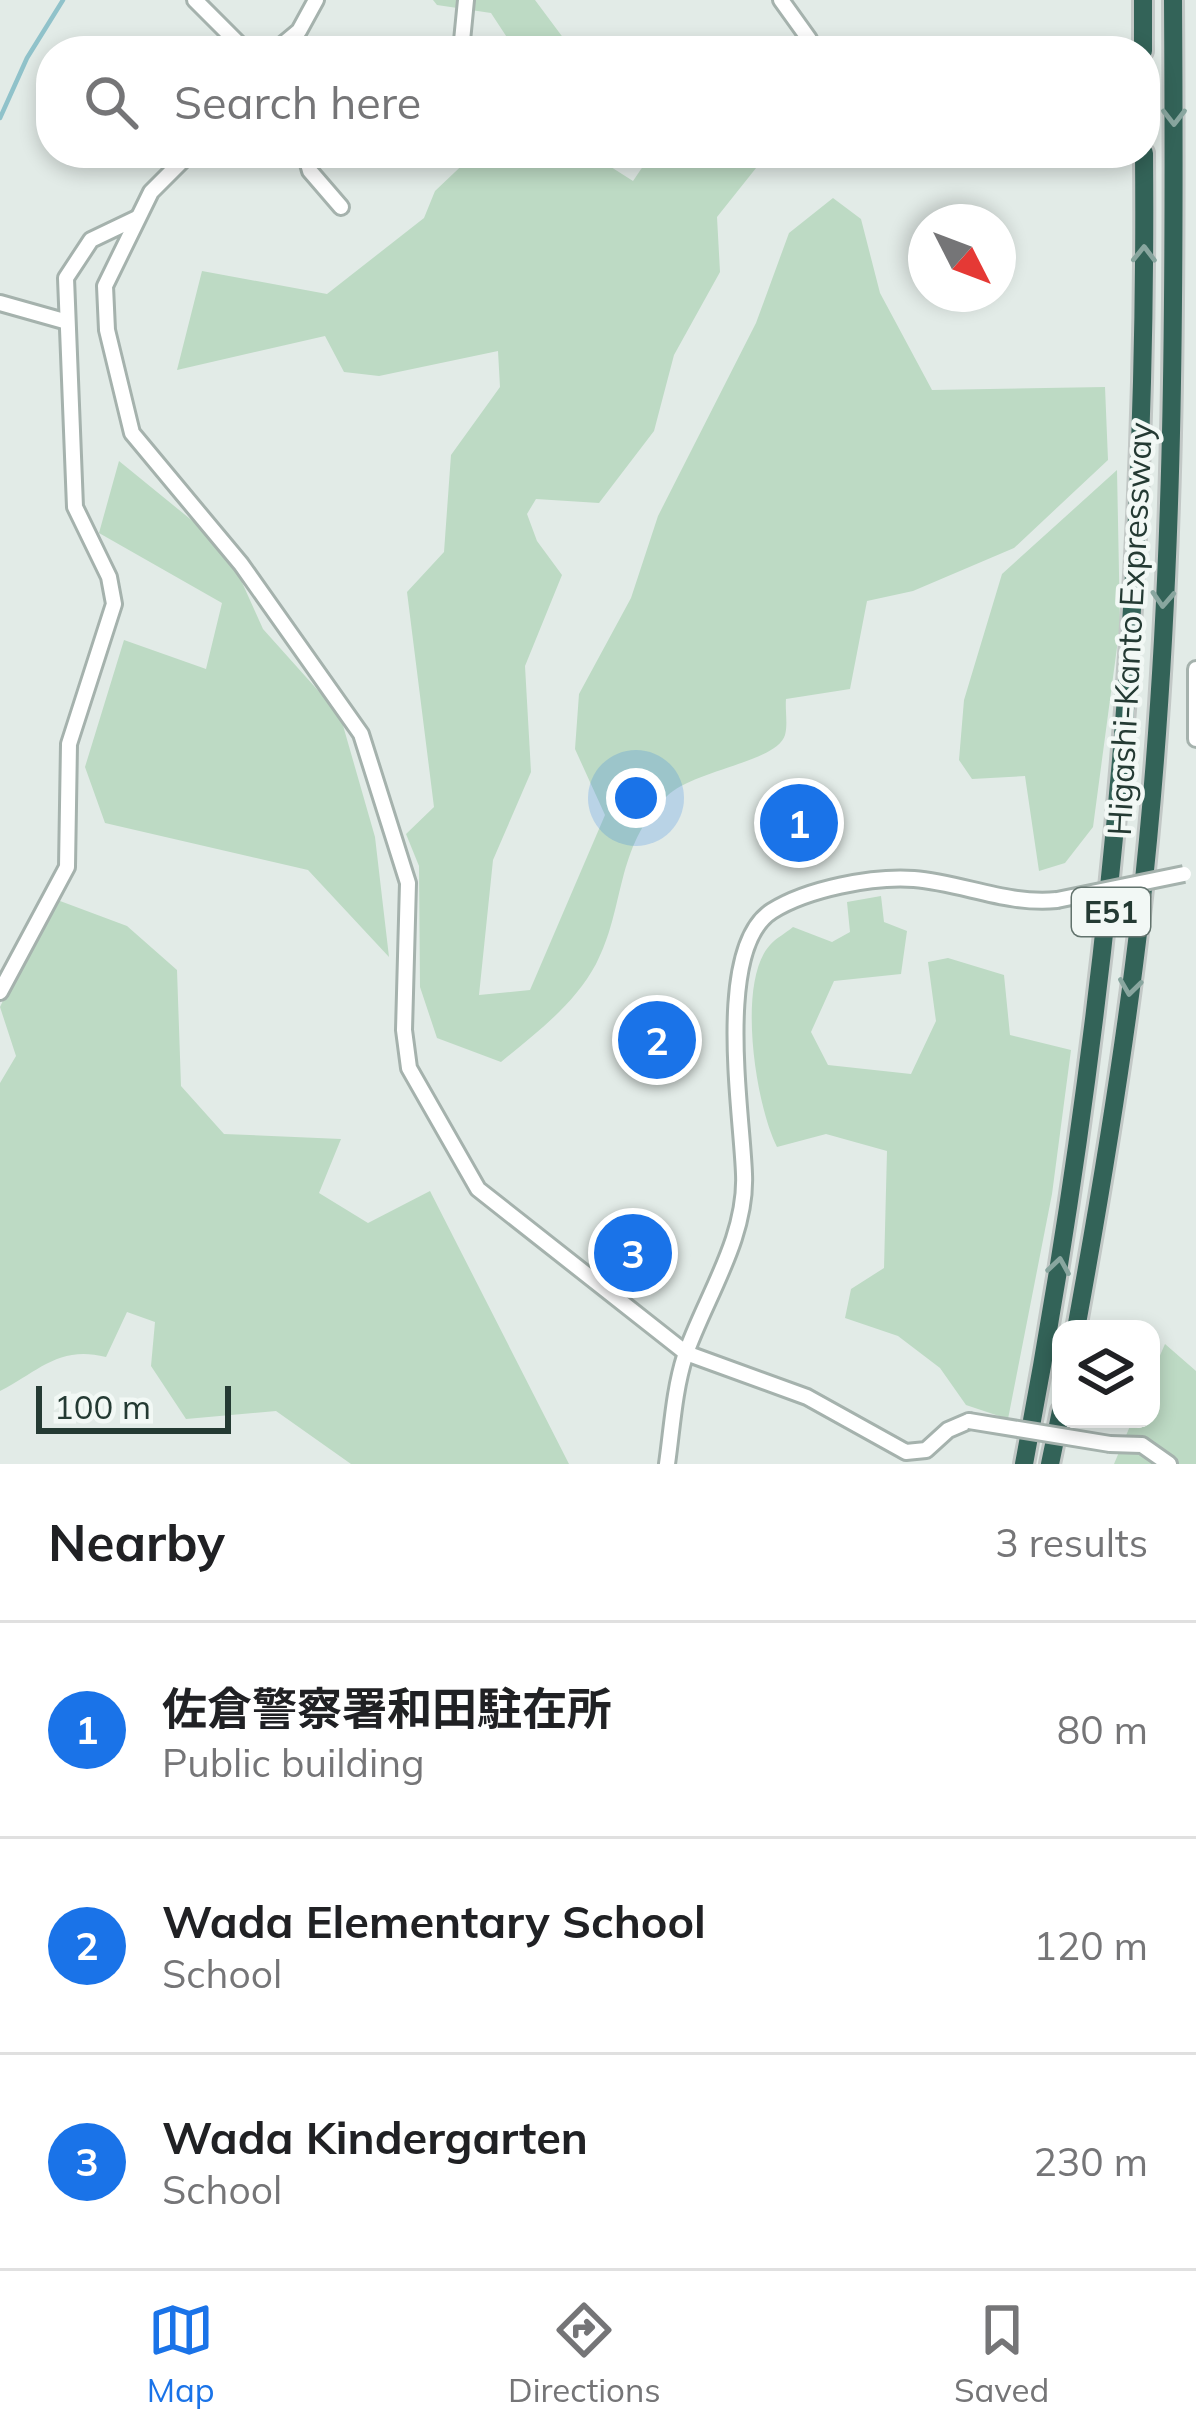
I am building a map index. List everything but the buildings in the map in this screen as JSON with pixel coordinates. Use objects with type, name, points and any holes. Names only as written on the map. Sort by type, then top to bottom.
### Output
[{"type":"highway","points":[[1143,0],[1143,36]]},
{"type":"highway","name":"Higashi-Kanto Expressway","points":[[1078,1320],[1110,1140],[1140,915],[1160,667],[1174,356],[1173,0]]},
{"type":"highway","name":"Higashi-Kanto Expressway","points":[[1024,1464],[1111,912],[1130,665],[1143,355],[1144,168]]},
{"type":"highway","points":[[1050,1464],[1057,1428]]},
{"type":"street","points":[[195,0],[231,36]]},
{"type":"street","points":[[293,36],[316,0]]},
{"type":"street","points":[[462,36],[466,0]]},
{"type":"street","points":[[781,0],[807,36]]},
{"type":"street","points":[[175,168],[151,192],[105,286],[107,329],[131,433],[241,564],[361,734],[408,884],[404,1030],[409,1068],[478,1189],[686,1353],[807,1397],[906,1452],[926,1450],[948,1430],[969,1421],[1142,1445],[1169,1464]]},
{"type":"street","points":[[309,168],[341,207]]},
{"type":"street","points":[[0,992],[67,867],[69,744],[114,604],[109,577],[75,507],[64,321],[66,278],[77,256],[101,232],[137,218]]},
{"type":"street","points":[[0,303],[64,321]]},
{"type":"street","points":[[1196,669],[1196,739]]},
{"type":"street","points":[[667,1464],[686,1353],[728,1255],[744,1189],[739,966],[760,921],[789,904],[889,880],[915,879],[1033,902],[1190,873]]},
{"type":"green space","points":[[433,0],[535,0],[562,36],[506,36],[491,13],[437,5]]},
{"type":"green space","points":[[459,168],[613,168],[633,181],[642,168],[756,168],[717,217],[720,272],[674,355],[654,431],[599,503],[536,499],[527,514],[537,541],[562,575],[525,666],[531,772],[493,860],[479,995],[530,990],[605,815],[575,749],[579,694],[631,598],[658,516],[756,323],[789,233],[833,198],[861,219],[880,293],[932,390],[1105,387],[1108,460],[1014,548],[913,591],[867,601],[850,689],[786,699],[786,731],[778,745],[751,760],[695,779],[666,797],[637,837],[605,943],[587,979],[553,1017],[501,1062],[437,1038],[420,987],[419,866],[406,834],[434,807],[407,592],[444,552],[451,455],[500,387],[498,351],[379,376],[344,372],[325,336],[177,370],[202,271],[327,294],[424,218],[435,191]]},
{"type":"green space","points":[[119,461],[227,549],[263,629],[340,715],[375,837],[389,957],[308,870],[105,823],[85,767],[124,640],[206,669],[222,603],[99,533]]},
{"type":"green space","points":[[1117,470],[1120,625],[1093,827],[1065,863],[1039,871],[1025,776],[972,779],[959,760],[964,700],[1002,574]]},
{"type":"green space","points":[[881,896],[884,922],[907,931],[901,974],[834,981],[811,1032],[828,1065],[911,1074],[936,1021],[928,962],[948,958],[1004,975],[1010,1035],[1071,1050],[1052,1194],[1008,1419],[966,1405],[940,1368],[898,1336],[845,1318],[851,1289],[884,1268],[887,1151],[826,1134],[777,1147],[762,1103],[752,1014],[760,963],[770,945],[793,927],[832,942],[850,932],[847,902]]},
{"type":"green space","points":[[52,898],[127,926],[177,970],[181,1086],[224,1134],[341,1139],[319,1193],[368,1223],[430,1191],[569,1464],[351,1464],[276,1411],[186,1419],[151,1366],[155,1322],[127,1312],[106,1357],[62,1357],[0,1391],[0,1083],[16,1056],[0,1007]]},
{"type":"green space","points":[[1165,1344],[1196,1371],[1196,1464],[1114,1464],[1129,1428],[1160,1428],[1160,1355]]},
{"type":"waterway","points":[[41,36],[63,0]]},
{"type":"waterway","points":[[0,118],[36,44]]},
{"type":"place","name":"佐倉警察署和田駐在所","points":[[799,823]]},
{"type":"place","name":"Wada Elementary School","points":[[657,1040]]},
{"type":"place","name":"Wada Kindergarten","points":[[633,1253]]}]
